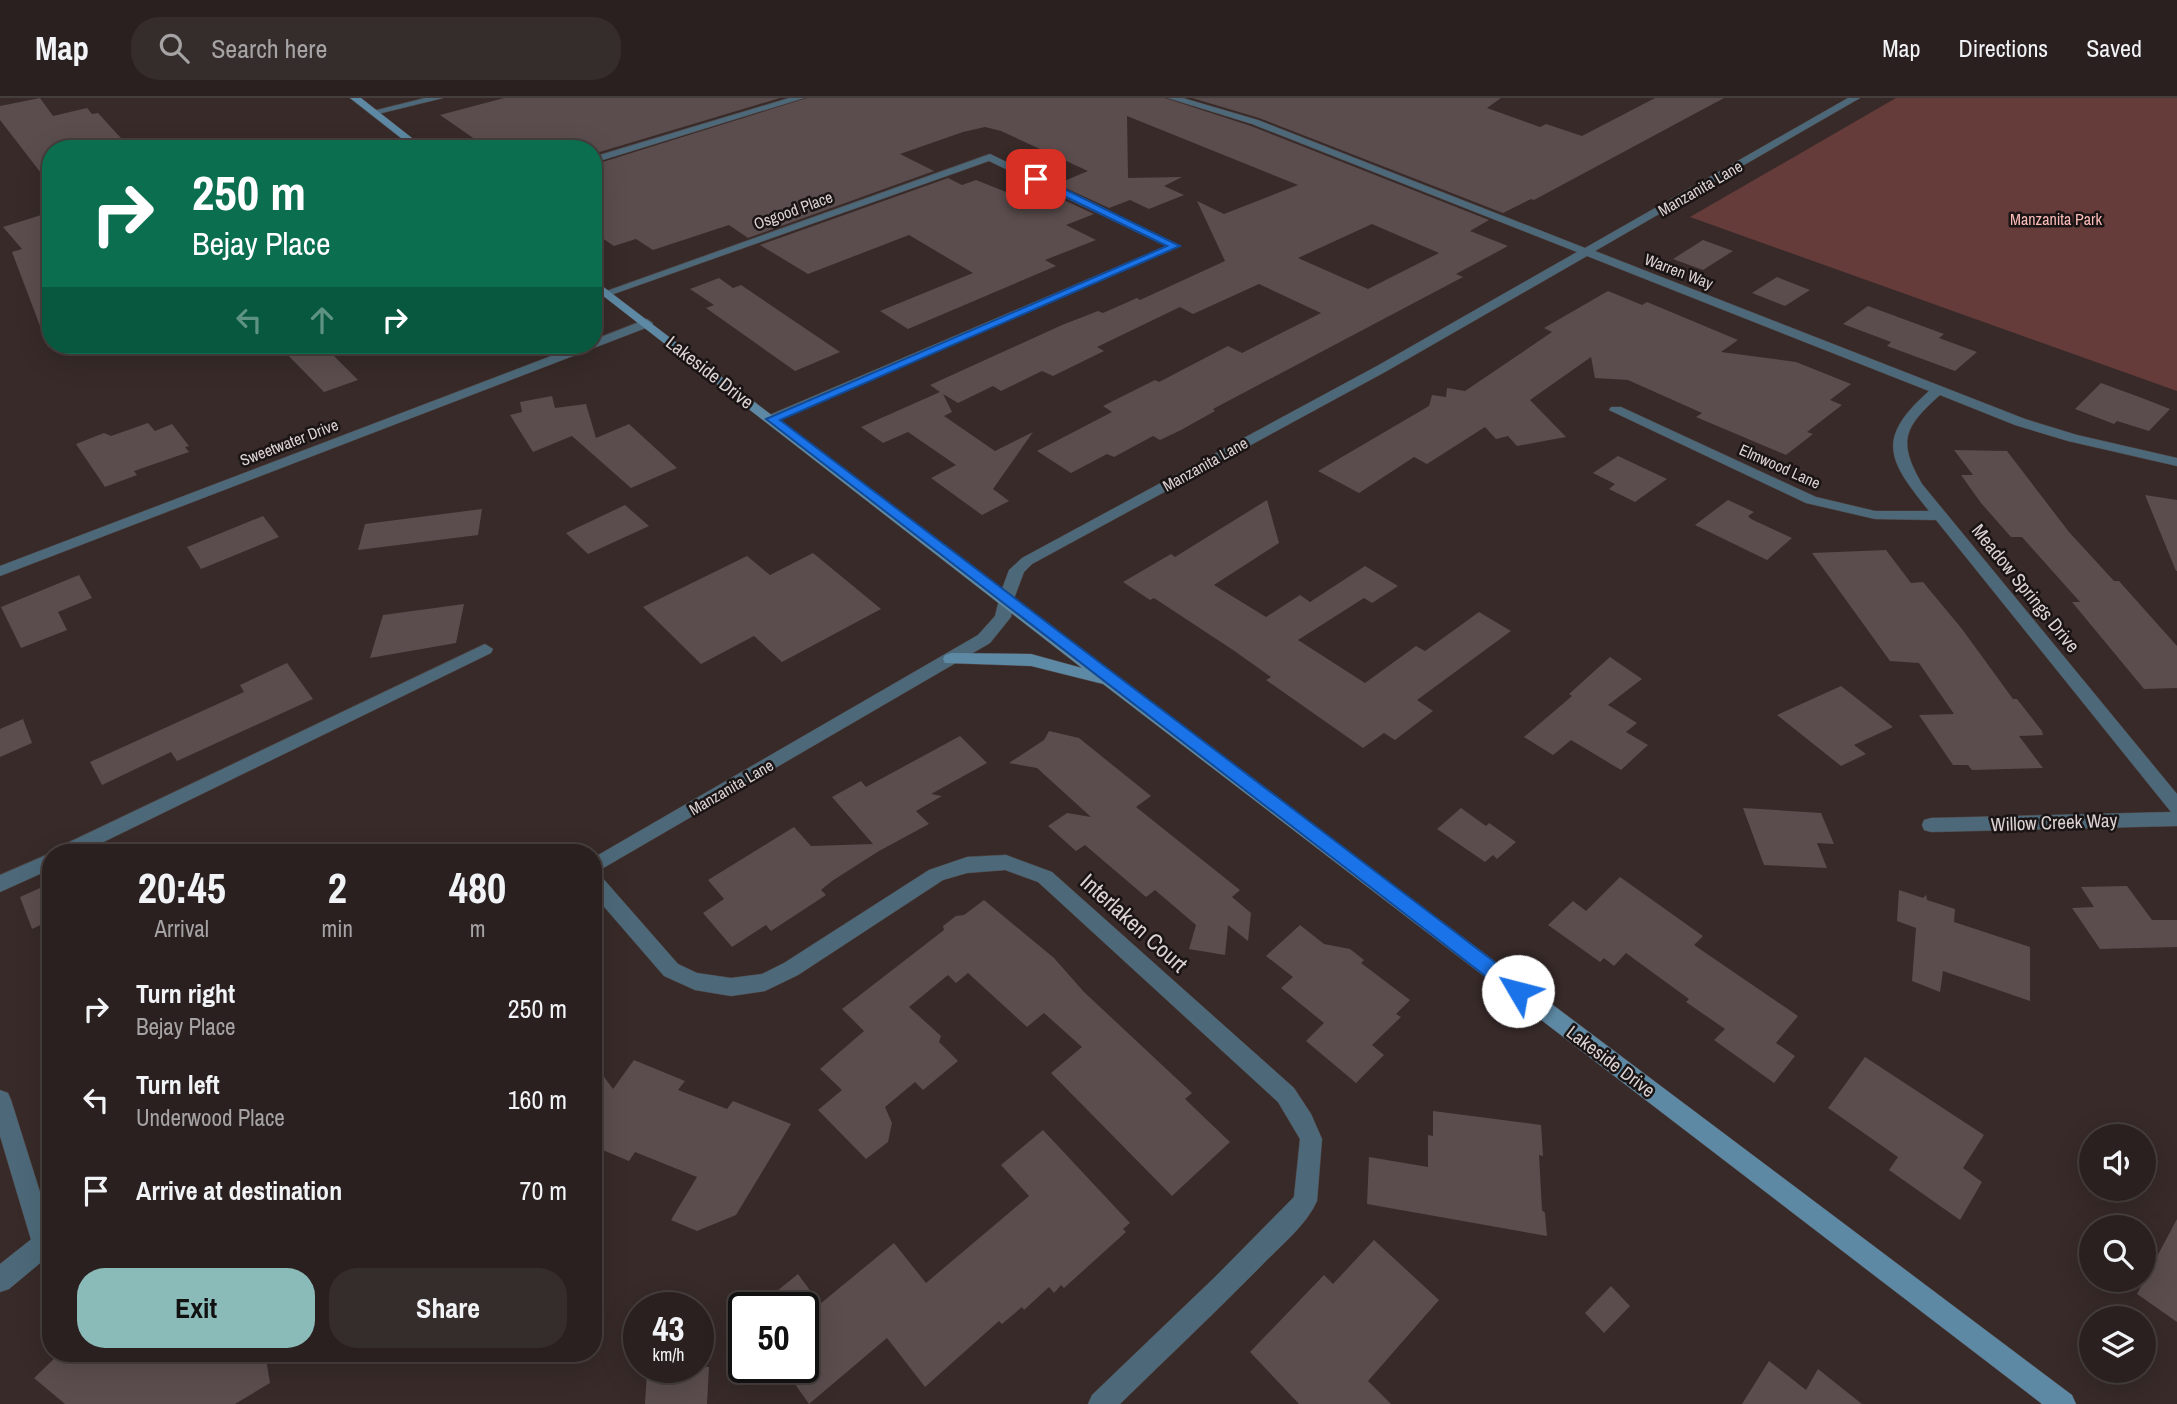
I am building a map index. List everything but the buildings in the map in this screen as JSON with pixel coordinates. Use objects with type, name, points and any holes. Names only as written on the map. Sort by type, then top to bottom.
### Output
[{"type":"main road","points":[[355,98],[410,140]]},
{"type":"main road","name":"Lakeside Drive","points":[[602,289],[1112,682],[2063,1404]]},
{"type":"main road","points":[[951,659],[1031,660],[1112,682]]},
{"type":"street","points":[[374,112],[438,98]]},
{"type":"street","points":[[602,157],[799,98]]},
{"type":"street","name":"Warren Way","points":[[1172,98],[1255,122],[1938,390],[2073,438],[2177,462]]},
{"type":"street","name":"Manzanita Lane","points":[[602,862],[993,632],[1003,617],[1017,569],[1027,561],[1381,369],[1855,98]]},
{"type":"street","name":"Osgood Place","points":[[602,287],[990,157],[1175,246],[772,419]]},
{"type":"street","name":"Sweetwater Drive","points":[[602,340],[647,323]]},
{"type":"street","name":"Sweetwater Drive","points":[[0,571],[566,354]]},
{"type":"street","name":"Meadow Springs Drive","points":[[1938,390],[1908,415],[1900,430],[1898,448],[1910,477],[2177,807]]},
{"type":"street","name":"Elmwood Lane","points":[[1616,410],[1811,500],[1875,515],[1940,516]]},
{"type":"street","points":[[83,844],[485,649]]},
{"type":"street","name":"Willow Creek Way","points":[[1931,825],[2177,819]]},
{"type":"street","name":"Interlaken Court","points":[[602,890],[671,970],[695,981],[731,988],[765,982],[791,969],[936,876],[967,865],[1006,862],[1045,877],[1286,1095],[1311,1139],[1305,1201],[1272,1239],[1101,1404]]},
{"type":"street","points":[[0,884],[42,864]]},
{"type":"street","points":[[0,1100],[42,1225]]},
{"type":"street","points":[[0,1280],[42,1244]]},
{"type":"green space","name":"Manzanita Park","points":[[1896,98],[2177,98],[2177,391],[1690,217]]},
{"type":"route","points":[[1036,179],[1175,246],[772,419],[1052,637],[1518,991]]}]
